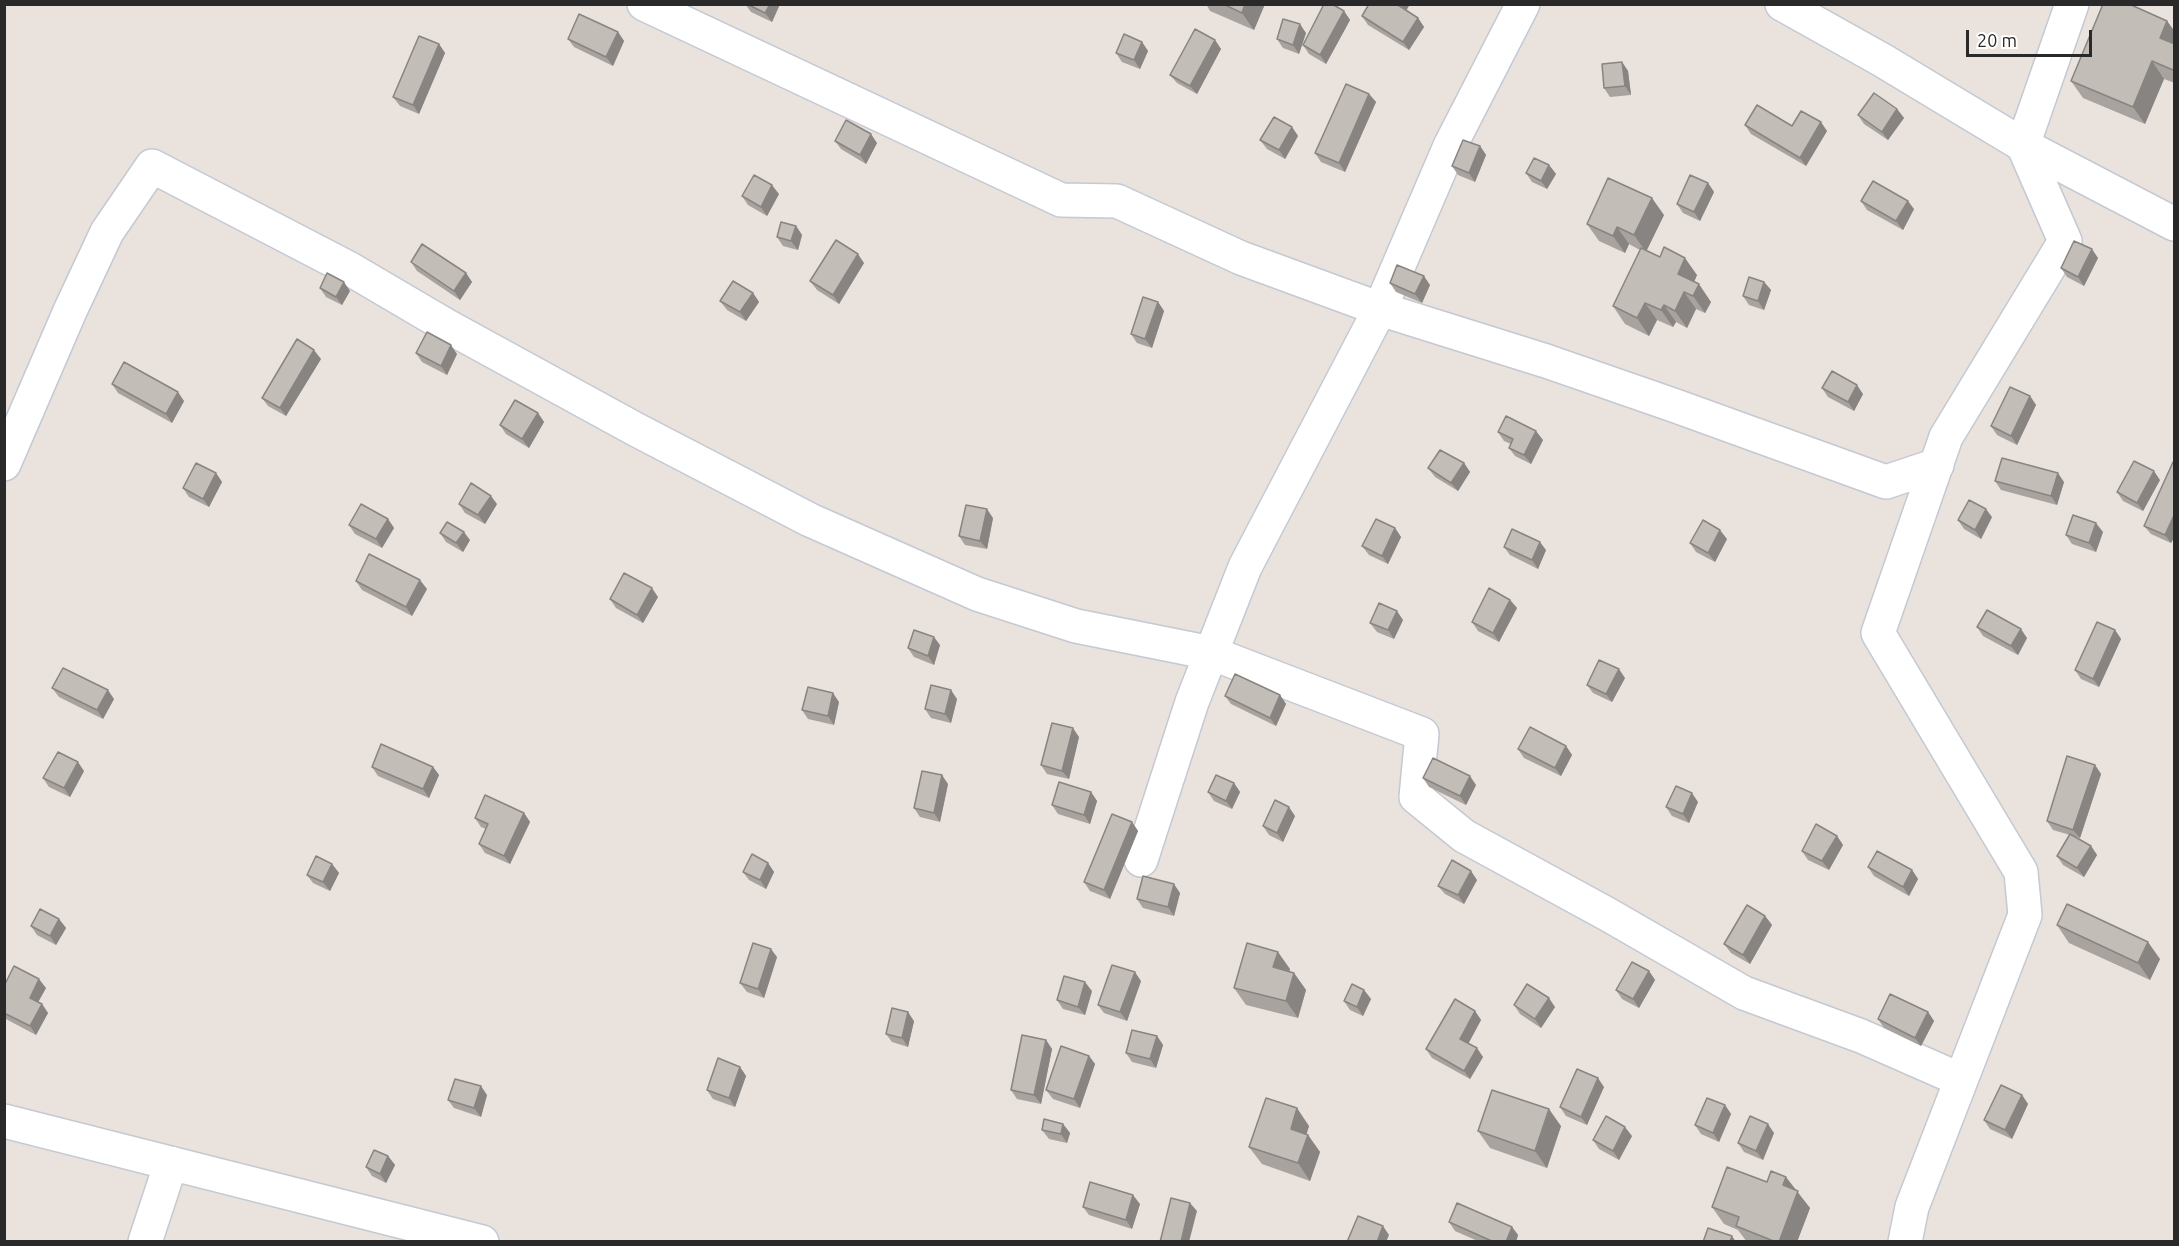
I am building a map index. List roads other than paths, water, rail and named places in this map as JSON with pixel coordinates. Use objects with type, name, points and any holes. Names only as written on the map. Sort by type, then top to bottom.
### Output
[{"type":"street","points":[[644,4],[1061,200],[1117,201],[1241,258],[1380,309],[1546,361],[1886,483],[1937,465]]},
{"type":"street","points":[[1141,860],[1192,702],[1245,567],[1380,309],[1450,146],[1524,4]]},
{"type":"street","points":[[1782,4],[1882,60],[2023,145],[2175,224]]},
{"type":"street","points":[[1905,1242],[1912,1207],[2025,915],[2021,872],[1878,633],[1946,437],[2065,241],[2023,145],[2072,4]]},
{"type":"street","points":[[4,464],[107,232],[152,166],[350,269],[447,326],[624,423],[810,520],[977,594],[1076,626],[1211,653],[1422,734],[1416,797],[1464,836],[1607,914],[1744,993],[1861,1036],[1961,1080]]},
{"type":"street","points":[[4,1121],[482,1242]]},
{"type":"street","points":[[145,1242],[171,1163]]}]
